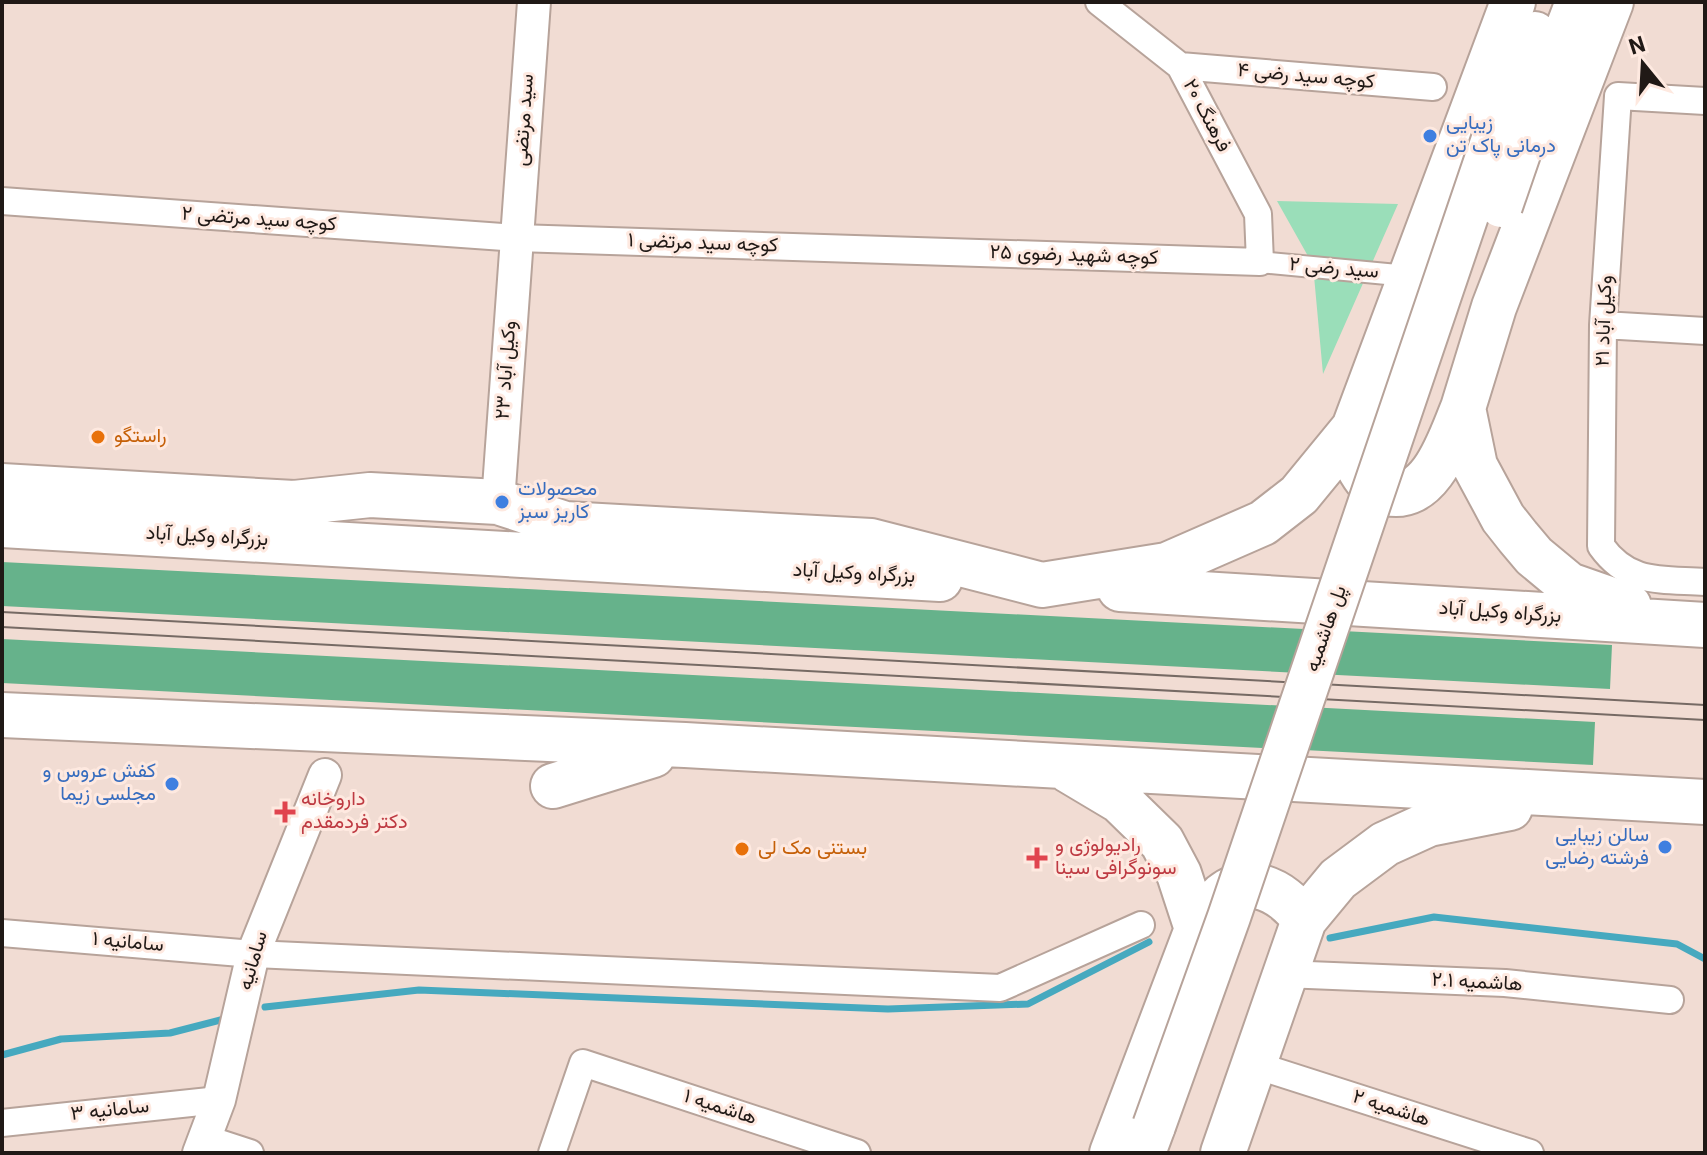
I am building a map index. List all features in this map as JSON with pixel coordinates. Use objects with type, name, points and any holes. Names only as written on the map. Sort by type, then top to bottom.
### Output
[{"type":"highway","points":[[1513,2],[1408,276],[1354,428],[1354,459],[1363,478],[1383,492],[1401,495],[1424,484],[1444,452],[1463,408],[1494,307],[1611,2]]},
{"type":"highway","points":[[1463,408],[1475,466],[1503,518],[1534,556],[1569,585],[1693,624]]},
{"type":"highway","points":[[2,486],[294,503],[370,495],[498,502],[565,524],[871,541],[1042,585],[1167,565],[1263,523],[1299,495],[1354,428]]},
{"type":"highway","name":"بزرگراه وکیل آباد","points":[[2,525],[1693,624]]},
{"type":"highway","points":[[2,715],[685,745],[1705,802]]},
{"type":"highway","points":[[2,742],[89,719]]},
{"type":"highway","points":[[553,786],[685,745]]},
{"type":"highway","points":[[1063,767],[1120,801],[1162,842],[1179,874],[1197,929]]},
{"type":"highway","points":[[1223,1153],[1304,920],[1338,879],[1385,844],[1429,824],[1578,795]]},
{"type":"highway","points":[[1112,1153],[1197,929],[1219,896],[1237,887],[1257,885],[1276,891],[1293,903],[1304,920]]},
{"type":"main road","points":[[1509,136],[1547,2]]},
{"type":"main road","points":[[1509,136],[1577,2]]},
{"type":"main road","name":"پل هاشمیه","points":[[1164,1140],[1509,136]]},
{"type":"street","name":"سید مرتضی","points":[[517,238],[534,2]]},
{"type":"street","name":"فرهنگ ۲۰","points":[[1099,2],[1180,66],[1258,214],[1260,262]]},
{"type":"street","name":"کوچه سید رضی ۴","points":[[1180,66],[1433,87]]},
{"type":"street","name":"۲۱ وکیل آباد","points":[[1705,101],[1618,96],[1603,325],[1601,546],[1615,566],[1641,578],[1705,582]]},
{"type":"street","name":"کوچه سید مرتضی ۲","points":[[2,201],[517,238]]},
{"type":"street","name":"کوچه سید مرتضی ۱","points":[[517,238],[889,250]]},
{"type":"street","name":"۲۳ وکیل آباد","points":[[498,502],[517,238]]},
{"type":"street","name":"کوچه شهید رضوی ۲۵","points":[[889,250],[1260,262]]},
{"type":"street","name":"سید رضی ۲","points":[[1260,262],[1408,276]]},
{"type":"street","points":[[1603,325],[1705,331]]},
{"type":"street","name":"سامانیه","points":[[202,1146],[219,1100],[253,954],[325,775]]},
{"type":"street","name":"سامانیه ۱","points":[[2,933],[253,954],[1000,988],[1141,925]]},
{"type":"street","name":"هاشمیه ۲.۱","points":[[1284,974],[1505,983],[1670,1000]]},
{"type":"street","name":"هاشمیه ۱","points":[[552,1153],[583,1063],[857,1153]]},
{"type":"street","name":"هاشمیه ۲","points":[[1252,1064],[1530,1153]]},
{"type":"street","name":"سامانیه ۳","points":[[2,1123],[219,1100]]},
{"type":"street","points":[[202,1146],[250,1153]]},
{"type":"green space","points":[[1277,201],[1398,204],[1323,374],[1313,265]]},
{"type":"green space","points":[[2,562],[1612,645],[1610,689],[2,606]]},
{"type":"green space","points":[[2,639],[1595,722],[1593,765],[2,683]]},
{"type":"waterway","points":[[1330,938],[1434,917],[1677,944],[1705,959]]},
{"type":"waterway","points":[[265,1007],[419,990],[888,1009],[1028,1004],[1149,942]]},
{"type":"waterway","points":[[2,1055],[61,1039],[170,1033],[228,1018]]},
{"type":"tram line","points":[[2,612],[1705,705]]},
{"type":"tram line","points":[[2,627],[1705,720]]},
{"type":"place","name":"زیبایی درمانی پاک تن","points":[[1430,136]]},
{"type":"place","name":"راستگو","points":[[98,437]]},
{"type":"place","name":"محصولات کاریز سبز","points":[[502,502]]},
{"type":"place","name":"کفش عروس و مجلسی زیما","points":[[172,784]]},
{"type":"place","name":"داروخانه دكتر فردمقدم","points":[[285,812]]},
{"type":"place","name":"سالن زیبایی فرشته رضایی","points":[[1665,847]]},
{"type":"place","name":"بستنی مک لی","points":[[742,849]]},
{"type":"place","name":"رادیولوژی و سونوگرافی سینا","points":[[1037,858]]}]
